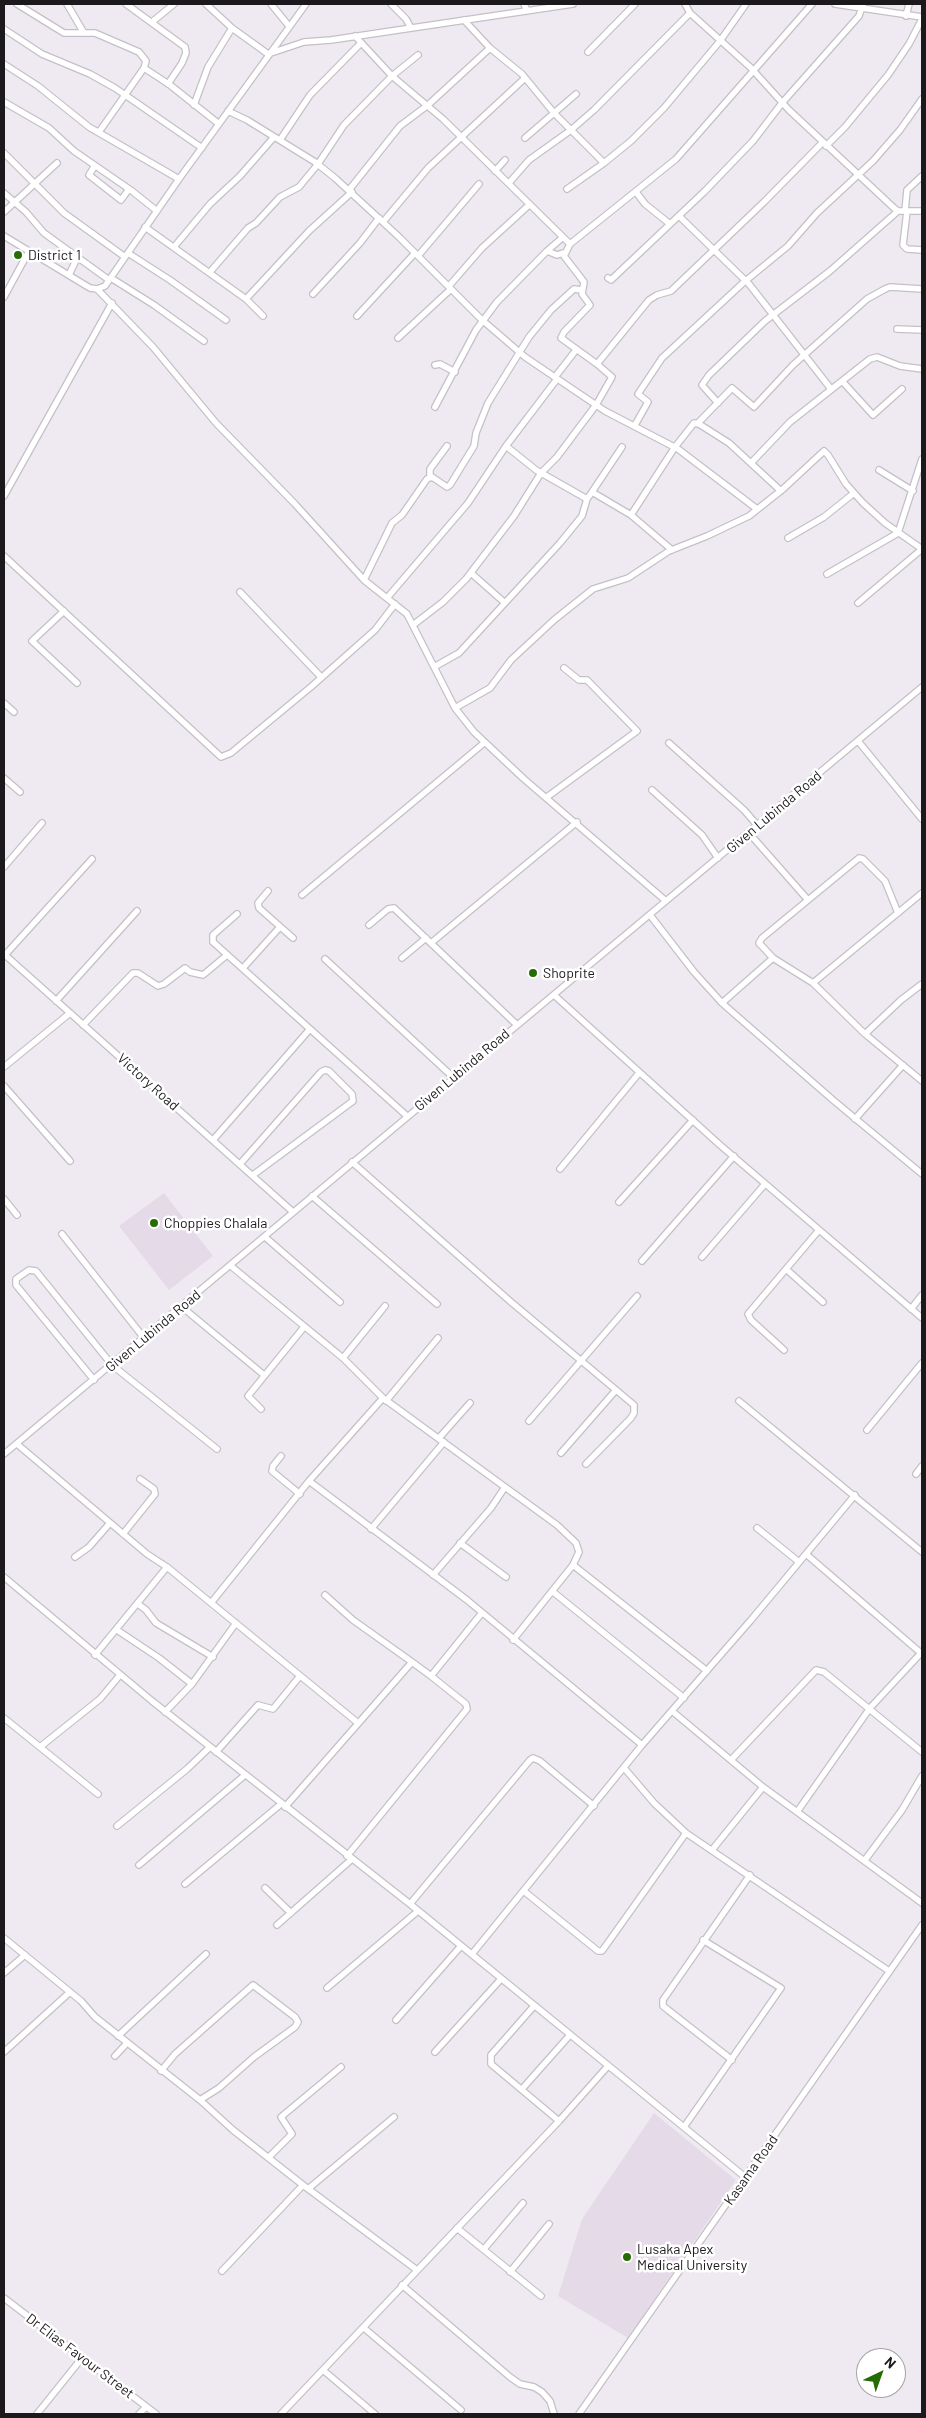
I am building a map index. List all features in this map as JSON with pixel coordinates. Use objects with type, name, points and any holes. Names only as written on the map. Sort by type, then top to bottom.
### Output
[{"type":"street","points":[[17,4],[64,33],[95,33],[139,52],[146,61],[144,68],[99,132]]},
{"type":"street","points":[[66,4],[84,33]]},
{"type":"street","points":[[126,4],[182,45],[186,53],[182,63],[168,84]]},
{"type":"street","points":[[152,22],[174,4]]},
{"type":"street","points":[[206,4],[232,28],[268,54]]},
{"type":"street","points":[[271,4],[289,26]]},
{"type":"street","points":[[98,289],[110,280],[178,179],[306,4]]},
{"type":"street","points":[[391,4],[406,18],[411,28]]},
{"type":"street","points":[[524,4],[527,11]]},
{"type":"street","points":[[268,54],[304,42],[573,4]]},
{"type":"street","points":[[588,52],[635,4]]},
{"type":"street","points":[[685,4],[690,13],[754,71],[782,103],[824,144],[898,211]]},
{"type":"street","points":[[567,189],[631,141],[664,108],[720,41],[746,4]]},
{"type":"street","points":[[547,251],[557,255],[563,253],[570,244],[575,242],[676,159],[812,4]]},
{"type":"street","points":[[597,364],[649,300],[657,294],[671,291],[824,144],[845,128],[888,75],[922,18],[863,6],[835,4]]},
{"type":"street","points":[[906,16],[909,4]]},
{"type":"street","points":[[608,278],[612,280],[753,141],[782,103],[859,16],[863,6]]},
{"type":"street","points":[[509,183],[529,160],[571,130],[635,70],[690,13]]},
{"type":"street","points":[[464,20],[490,48],[525,78],[554,113],[604,163]]},
{"type":"street","points":[[194,105],[208,67],[232,28]]},
{"type":"street","points":[[4,29],[42,54],[90,74],[125,94],[202,148]]},
{"type":"street","points":[[355,36],[392,76],[428,105],[461,136],[570,244]]},
{"type":"street","points":[[174,247],[210,204],[277,139],[310,95],[361,42]]},
{"type":"street","points":[[246,299],[317,223],[350,191],[400,126],[428,105],[490,48]]},
{"type":"street","points":[[210,272],[248,228],[267,213],[280,197],[299,187],[318,164],[344,125],[392,76],[418,55]]},
{"type":"street","points":[[4,64],[38,86],[99,132],[178,179]]},
{"type":"street","points":[[144,68],[168,84],[218,124]]},
{"type":"street","points":[[313,294],[428,168],[525,78]]},
{"type":"street","points":[[525,138],[576,94]]},
{"type":"street","points":[[635,425],[648,402],[638,394],[657,364],[671,348],[788,246],[817,213],[874,161],[900,130],[922,99]]},
{"type":"street","points":[[4,102],[49,128],[74,152],[129,189],[157,211]]},
{"type":"street","points":[[228,111],[318,164],[350,191],[483,320],[519,352],[622,421],[635,425],[675,447],[757,509]]},
{"type":"street","points":[[4,153],[64,213],[126,255],[170,280],[226,320]]},
{"type":"street","points":[[495,171],[505,160]]},
{"type":"street","points":[[4,212],[57,163]]},
{"type":"street","points":[[94,167],[89,175],[121,200],[129,189]]},
{"type":"street","points":[[922,176],[907,190],[903,246],[907,249],[922,250]]},
{"type":"street","points":[[113,194],[120,183]]},
{"type":"street","points":[[357,316],[417,254],[480,184]]},
{"type":"street","points":[[636,192],[645,204],[670,224]]},
{"type":"street","points":[[4,193],[26,212],[44,233],[77,258],[110,280],[154,305],[204,341]]},
{"type":"street","points":[[398,338],[450,288],[482,248],[529,205]]},
{"type":"street","points":[[718,403],[702,385],[702,382],[766,321],[775,316],[898,211],[922,211]]},
{"type":"street","points":[[679,216],[747,282],[831,388]]},
{"type":"street","points":[[145,227],[246,299],[263,316]]},
{"type":"street","points":[[4,236],[90,288],[98,289],[112,303],[153,347],[216,422],[364,580],[407,614],[455,708],[484,743],[666,901]]},
{"type":"street","points":[[435,407],[483,320],[509,289],[562,238]]},
{"type":"street","points":[[4,298],[29,251]]},
{"type":"street","points":[[563,253],[584,282],[585,285],[581,290]]},
{"type":"street","points":[[69,276],[77,258]]},
{"type":"street","points":[[631,515],[691,424],[698,423],[732,388],[754,407],[805,355],[867,299],[890,287],[922,289]]},
{"type":"street","points":[[430,477],[447,487],[450,484],[474,446],[476,433],[488,403],[519,352],[551,310],[574,289],[581,290]]},
{"type":"street","points":[[413,625],[443,602],[471,573],[514,516],[542,473],[557,457],[596,405],[612,377],[576,350],[561,336],[590,306],[581,290]]},
{"type":"street","points":[[4,496],[112,303]]},
{"type":"street","points":[[897,329],[922,330]]},
{"type":"street","points":[[387,598],[468,503],[506,446],[576,350]]},
{"type":"street","points":[[752,463],[784,427],[831,388],[874,358],[900,366],[922,369]]},
{"type":"street","points":[[435,365],[440,364],[455,372]]},
{"type":"street","points":[[842,381],[873,415],[902,389]]},
{"type":"street","points":[[698,423],[728,443],[781,491]]},
{"type":"street","points":[[364,580],[392,523],[402,515],[430,477],[430,469],[447,446]]},
{"type":"street","points":[[506,446],[542,473],[587,499]]},
{"type":"street","points":[[434,667],[459,653],[573,528],[584,511],[587,499],[622,447]]},
{"type":"street","points":[[455,708],[490,688],[511,660],[554,620],[594,589],[628,578],[672,550],[734,524],[781,491],[824,451],[854,493],[876,515],[922,549],[858,603]]},
{"type":"street","points":[[827,574],[898,532],[922,459]]},
{"type":"street","points":[[879,470],[913,491]]},
{"type":"street","points":[[592,492],[631,515],[672,550]]},
{"type":"street","points":[[788,538],[824,517],[854,493]]},
{"type":"street","points":[[4,556],[221,757],[231,753],[321,678],[375,630],[395,604]]},
{"type":"street","points":[[471,573],[505,603]]},
{"type":"street","points":[[240,592],[321,678]]},
{"type":"street","points":[[64,611],[32,641],[77,683]]},
{"type":"street","points":[[547,797],[637,731],[587,680],[579,680],[564,668]]},
{"type":"street","name":"Given Lubinda Road","points":[[4,1454],[231,1266],[516,1024],[554,995],[758,826],[922,687]]},
{"type":"street","points":[[4,703],[14,712]]},
{"type":"street","points":[[858,741],[922,819]]},
{"type":"street","points":[[302,895],[484,743]]},
{"type":"street","points":[[669,743],[744,810],[758,826]]},
{"type":"street","points":[[4,778],[20,792]]},
{"type":"street","points":[[652,790],[702,834],[718,858]]},
{"type":"street","points":[[402,958],[429,941],[577,822]]},
{"type":"street","points":[[4,867],[42,823]]},
{"type":"street","points":[[749,833],[808,900]]},
{"type":"street","points":[[898,913],[885,881],[863,859],[859,858],[760,939],[761,945],[773,958],[814,984],[865,1034],[922,1080]]},
{"type":"street","points":[[5,954],[92,859]]},
{"type":"street","points":[[268,891],[258,903],[258,906],[293,938]]},
{"type":"street","points":[[814,984],[922,892]]},
{"type":"street","points":[[369,925],[388,908],[394,908],[516,1024]]},
{"type":"street","points":[[56,1001],[137,911]]},
{"type":"street","points":[[237,914],[212,939],[227,955],[407,1116]]},
{"type":"street","points":[[650,915],[694,972],[722,1003],[855,1119],[922,1174]]},
{"type":"street","points":[[243,968],[280,927]]},
{"type":"street","name":"Victory Road","points":[[5,954],[254,1175],[293,1212]]},
{"type":"street","points":[[83,1025],[132,973],[138,973],[158,986],[164,984],[185,968],[190,972],[203,975],[227,955]]},
{"type":"street","points":[[722,1003],[773,958]]},
{"type":"street","points":[[325,959],[454,1078]]},
{"type":"street","points":[[865,1034],[901,1000],[922,984]]},
{"type":"street","points":[[554,995],[765,1184],[922,1318]]},
{"type":"street","points":[[4,1067],[70,1013]]},
{"type":"street","points":[[213,1140],[310,1029]]},
{"type":"street","points":[[855,1119],[903,1065]]},
{"type":"street","points":[[240,1164],[321,1072],[329,1071],[352,1094],[353,1101],[254,1175]]},
{"type":"street","points":[[560,1169],[639,1073]]},
{"type":"street","points":[[4,1086],[70,1162]]},
{"type":"street","points":[[620,1202],[693,1120]]},
{"type":"street","points":[[642,1261],[734,1156]]},
{"type":"street","points":[[352,1162],[634,1405],[634,1413],[586,1464]]},
{"type":"street","points":[[702,1257],[765,1184]]},
{"type":"street","points":[[312,1196],[437,1304]]},
{"type":"street","points":[[4,1199],[17,1215]]},
{"type":"street","points":[[784,1350],[750,1320],[748,1314],[820,1230]]},
{"type":"street","points":[[62,1234],[144,1338]]},
{"type":"street","points":[[265,1237],[340,1302]]},
{"type":"street","points":[[231,1266],[343,1358],[384,1399],[505,1487],[576,1543],[579,1552],[573,1565],[513,1640]]},
{"type":"street","points":[[786,1269],[823,1302]]},
{"type":"street","points":[[94,1380],[15,1282],[16,1279],[29,1270],[36,1272],[112,1365],[217,1450]]},
{"type":"street","points":[[911,1309],[922,1295]]},
{"type":"street","points":[[529,1421],[638,1296]]},
{"type":"street","points":[[343,1358],[385,1306]]},
{"type":"street","points":[[182,1307],[264,1375]]},
{"type":"street","points":[[261,1409],[248,1396],[304,1327]]},
{"type":"street","points":[[211,1603],[309,1481],[438,1338]]},
{"type":"street","points":[[867,1430],[922,1363]]},
{"type":"street","points":[[561,1453],[616,1390]]},
{"type":"street","points":[[739,1401],[922,1552]]},
{"type":"street","points":[[371,1529],[470,1403]]},
{"type":"street","points":[[17,1444],[123,1534],[167,1567],[358,1723]]},
{"type":"street","points":[[281,1456],[272,1466],[272,1471],[300,1494]]},
{"type":"street","points":[[916,1474],[922,1466]]},
{"type":"street","points":[[123,1534],[155,1494],[154,1489],[140,1479]]},
{"type":"street","points":[[309,1481],[467,1600],[481,1614],[642,1745]]},
{"type":"street","points":[[433,1576],[491,1508],[505,1487]]},
{"type":"street","points":[[472,1954],[625,1769],[642,1745],[855,1495]]},
{"type":"street","points":[[75,1557],[89,1547],[110,1523]]},
{"type":"street","points":[[757,1528],[799,1562]]},
{"type":"street","points":[[460,1543],[506,1577]]},
{"type":"street","points":[[797,1812],[870,1708],[922,1653],[806,1554]]},
{"type":"street","points":[[573,1565],[707,1671]]},
{"type":"street","points":[[95,1655],[167,1567]]},
{"type":"street","points":[[4,1577],[165,1712],[410,1904],[746,2177]]},
{"type":"street","points":[[552,1591],[684,1698]]},
{"type":"street","points":[[277,1925],[350,1858],[467,1709],[466,1704],[431,1676],[358,1624],[325,1595]]},
{"type":"street","points":[[138,1604],[146,1610],[156,1623],[213,1657]]},
{"type":"street","points":[[431,1676],[481,1614]]},
{"type":"street","points":[[165,1712],[192,1684],[236,1623]]},
{"type":"street","points":[[117,1630],[152,1653],[192,1684]]},
{"type":"street","points":[[185,1884],[283,1806],[412,1662]]},
{"type":"street","points":[[731,1760],[816,1670],[824,1672],[922,1752]]},
{"type":"street","points":[[40,1747],[100,1699],[120,1675]]},
{"type":"street","points":[[216,1752],[258,1705],[272,1709],[300,1676]]},
{"type":"street","points":[[672,1711],[763,1787],[922,1903]]},
{"type":"street","points":[[4,1718],[98,1794]]},
{"type":"street","points":[[118,1826],[187,1769],[210,1747]]},
{"type":"street","points":[[410,1904],[490,1806],[533,1758],[540,1761],[594,1806]]},
{"type":"street","points":[[625,1769],[654,1803],[686,1833],[889,1971]]},
{"type":"street","points":[[139,1865],[227,1792],[245,1774]]},
{"type":"street","points":[[865,1860],[902,1810],[922,1776]]},
{"type":"street","points":[[712,1850],[763,1787]]},
{"type":"street","points":[[524,1892],[598,1951],[602,1951],[686,1833]]},
{"type":"street","points":[[732,2060],[663,2006],[663,2000],[750,1875]]},
{"type":"street","points":[[265,1888],[291,1913]]},
{"type":"street","points":[[326,1988],[418,1911]]},
{"type":"street","name":"Kasama Road","points":[[579,2414],[922,1925]]},
{"type":"street","points":[[4,1938],[70,1992],[118,2036],[200,2100],[233,2130],[417,2270]]},
{"type":"street","points":[[684,2127],[781,1988],[703,1940]]},
{"type":"street","points":[[396,2020],[461,1946]]},
{"type":"street","points":[[118,2036],[206,1954]]},
{"type":"street","points":[[4,1973],[24,1955]]},
{"type":"street","points":[[435,2052],[502,1979]]},
{"type":"street","points":[[161,2071],[175,2054],[253,1985],[295,2017],[298,2022],[296,2027],[254,2057],[219,2088],[200,2100]]},
{"type":"street","points":[[4,2052],[70,1992]]},
{"type":"street","points":[[534,2006],[491,2055],[492,2067],[522,2089],[559,2121]]},
{"type":"street","points":[[522,2089],[570,2035]]},
{"type":"street","points":[[116,2056],[127,2043]]},
{"type":"street","points":[[281,2414],[559,2121],[608,2066]]},
{"type":"street","points":[[270,2157],[292,2134],[281,2117],[341,2067]]},
{"type":"street","points":[[222,2271],[306,2187],[394,2117]]},
{"type":"street","points":[[484,2249],[523,2204]]},
{"type":"street","points":[[510,2272],[549,2224]]},
{"type":"street","points":[[457,2228],[541,2296]]},
{"type":"street","points":[[402,2285],[510,2377],[520,2384],[534,2387],[542,2392],[550,2401],[554,2414]]},
{"type":"street","name":"Dr Elias Favour Street","points":[[4,2298],[156,2414]]},
{"type":"street","points":[[364,2328],[462,2410]]},
{"type":"street","points":[[37,2414],[82,2358]]},
{"type":"street","points":[[323,2370],[375,2414]]},
{"type":"street","points":[[139,2414],[146,2407]]},
{"type":"shaded area","points":[[164,1193],[213,1256],[169,1290],[119,1226]]},
{"type":"shaded area","name":"Lusaka Apex Medical University","points":[[654,2113],[736,2180],[628,2338],[558,2296],[582,2219]]},
{"type":"place","name":"District 1","points":[[18,255]]},
{"type":"place","name":"Shoprite","points":[[533,973]]},
{"type":"place","name":"Choppies Chalala","points":[[154,1223]]},
{"type":"place","name":"Lusaka Apex Medical University","points":[[627,2257]]}]
